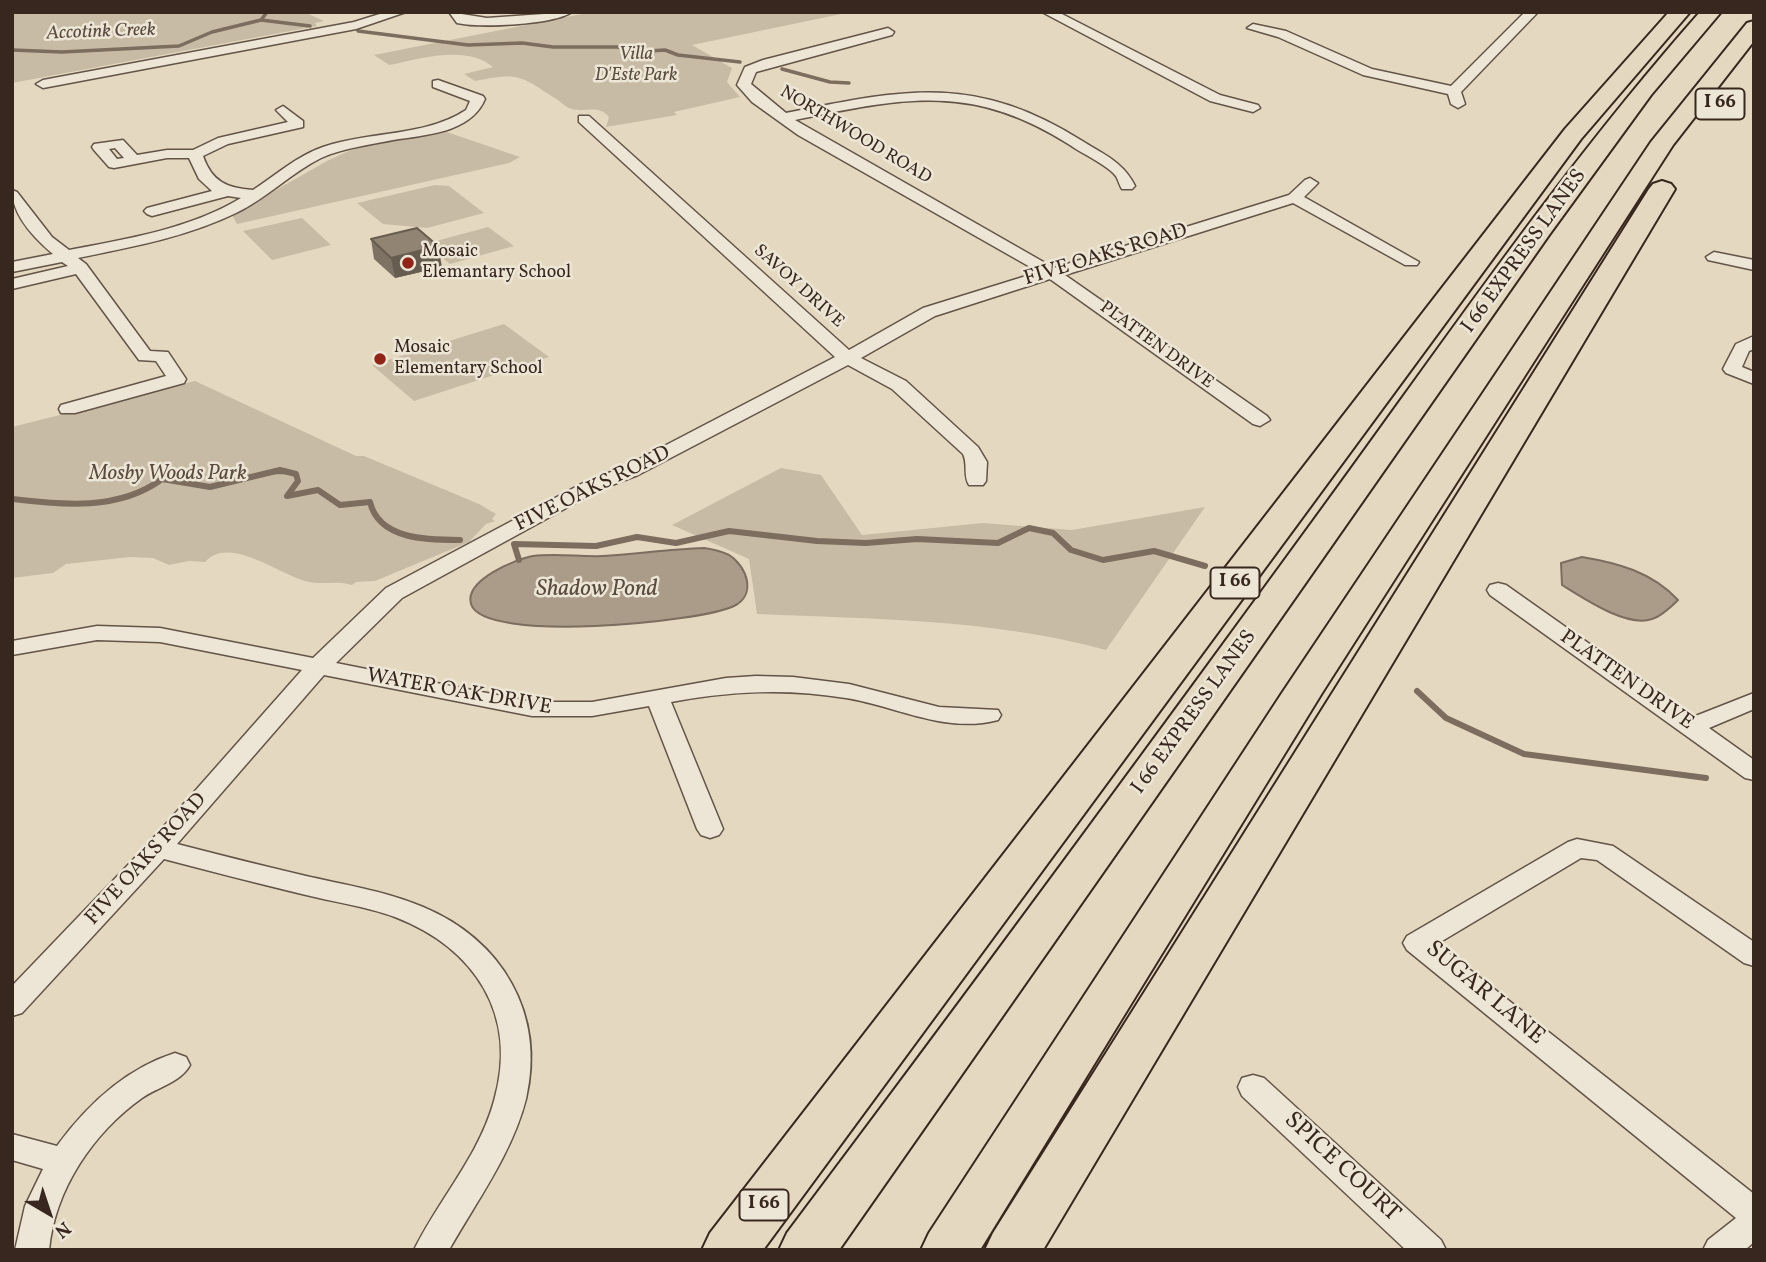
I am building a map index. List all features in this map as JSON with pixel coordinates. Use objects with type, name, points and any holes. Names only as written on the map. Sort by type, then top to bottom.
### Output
[{"type":"highway","name":"I 66","points":[[730,1250],[1573,134],[1680,12]]},
{"type":"highway","name":"I 66 EXPRESS LANES","points":[[807,1250],[1052,913],[1540,229],[1643,90],[1712,12]]},
{"type":"highway","points":[[949,1250],[1295,705],[1541,327],[1663,142],[1754,27]]},
{"type":"highway","name":"I 66","points":[[1013,1250],[1529,405],[1695,140],[1754,59]]},
{"type":"street","points":[[43,84],[356,24],[400,12]]},
{"type":"street","points":[[455,12],[461,20],[481,23],[517,21],[566,12]]},
{"type":"street","points":[[1048,12],[1216,98],[1253,108]]},
{"type":"street","points":[[1253,28],[1282,34],[1368,72],[1456,97],[1532,12]]},
{"type":"street","name":"NORTHWOOD ROAD","points":[[888,32],[787,57],[750,70],[744,85],[757,99],[784,118],[1052,273]]},
{"type":"street","points":[[12,267],[191,226],[232,209],[257,195],[296,165],[328,150],[377,137],[449,126],[471,113],[478,99],[438,84]]},
{"type":"street","points":[[784,118],[898,97],[943,97],[984,102],[1033,118],[1121,172],[1127,187]]},
{"type":"street","points":[[134,160],[167,154],[195,153],[223,141],[298,124],[283,110]]},
{"type":"street","name":"SAVOY DRIVE","points":[[584,119],[822,338],[848,358],[899,385],[971,451],[977,462],[976,481]]},
{"type":"street","points":[[195,153],[199,169],[207,182],[225,192]]},
{"type":"street","name":"FIVE OAKS ROAD","points":[[12,1005],[159,849],[318,667],[394,593],[426,573],[456,560],[592,485],[631,471],[684,446],[929,312],[1294,198],[1310,183]]},
{"type":"street","points":[[14,187],[62,256],[80,268],[145,356],[162,356],[177,379],[68,409]]},
{"type":"street","points":[[152,211],[225,192],[257,195]]},
{"type":"street","points":[[1294,198],[1411,262]]},
{"type":"street","points":[[1714,257],[1754,265]]},
{"type":"street","points":[[12,284],[80,268]]},
{"type":"street","name":"PLATTEN DRIVE","points":[[1052,273],[1260,420]]},
{"type":"street","points":[[1754,341],[1742,348],[1732,369],[1754,379]]},
{"type":"street","name":"PLATTEN DRIVE","points":[[1498,590],[1754,772]]},
{"type":"street","name":"WATER OAK DRIVE","points":[[12,648],[62,637],[136,633],[191,641],[532,709],[592,709],[726,685],[793,684],[849,691],[939,715],[989,715]]},
{"type":"street","points":[[657,697],[710,829]]},
{"type":"street","points":[[1691,727],[1754,700]]},
{"type":"street","name":"SUGAR LANE","points":[[1754,956],[1604,852],[1577,848],[1417,943],[1754,1213]]},
{"type":"street","points":[[159,849],[414,914],[458,938],[487,966],[507,1001],[513,1021],[516,1063],[511,1098],[498,1134],[430,1250]]},
{"type":"street","points":[[32,1250],[38,1211],[63,1161],[102,1116],[131,1090],[175,1065]]},
{"type":"street","name":"SPICE COURT","points":[[1253,1087],[1429,1250]]},
{"type":"street","points":[[12,1147],[63,1161]]},
{"type":"street","points":[[1720,1250],[1754,1223]]},
{"type":"green space","points":[[12,12],[304,12],[324,21],[315,23],[317,26],[12,83]]},
{"type":"green space","name":"Villa D'Este Park","points":[[592,12],[851,12],[692,45],[732,68],[727,82],[740,97],[674,112],[677,115],[606,127],[609,117],[605,113],[570,108],[542,89],[517,77],[475,81],[464,74],[493,67],[470,56],[442,55],[389,65],[374,55]]},
{"type":"green space","points":[[441,130],[520,157],[509,163],[237,224],[232,215],[327,161],[364,144]]},
{"type":"green space","points":[[435,185],[449,186],[484,213],[427,228],[383,224],[357,203]]},
{"type":"green space","points":[[302,218],[331,245],[272,260],[243,231]]},
{"type":"green space","points":[[488,227],[514,246],[450,264],[425,244]]},
{"type":"green space","points":[[504,324],[549,357],[414,401],[372,365]]},
{"type":"green space","name":"Mosby Woods Park","points":[[195,381],[356,456],[364,456],[479,504],[496,514],[492,519],[495,521],[486,524],[469,542],[375,581],[356,582],[352,585],[309,582],[256,559],[227,552],[215,555],[205,562],[189,561],[169,565],[153,558],[130,557],[66,564],[53,573],[12,578],[12,427]]},
{"type":"green space","points":[[781,468],[821,475],[862,535],[983,523],[1072,530],[1205,507],[1106,650],[977,626],[889,619],[757,614],[749,559],[672,525]]},
{"type":"water","name":"Shadow Pond","points":[[704,548],[729,555],[745,573],[745,595],[734,606],[681,618],[640,623],[551,626],[513,623],[484,616],[471,604],[471,595],[483,579],[504,566],[533,556],[603,556]]},
{"type":"water","points":[[1582,557],[1634,570],[1657,582],[1678,600],[1652,619],[1642,621],[1618,616],[1562,585],[1561,563]]},
{"type":"building","points":[[417,228],[438,246],[391,258],[371,239]]},
{"type":"waterway","name":"Accotink Creek","points":[[261,20],[267,12]]},
{"type":"waterway","name":"Accotink Creek","points":[[12,50],[62,52],[179,46],[212,32],[261,20]]},
{"type":"waterway","points":[[261,20],[310,26]]},
{"type":"waterway","points":[[358,31],[468,45],[522,43],[553,47],[618,47],[633,52],[665,50],[678,55],[740,62]]},
{"type":"waterway","points":[[782,69],[830,82],[849,83]]},
{"type":"waterway","points":[[12,499],[70,504],[109,501],[145,489],[162,479],[210,487],[280,470],[296,474],[298,481],[287,496],[318,490],[340,505],[370,502],[375,515],[394,531],[420,538],[460,540]]},
{"type":"waterway","points":[[273,472],[287,472]]},
{"type":"waterway","points":[[519,560],[514,544],[596,546],[637,537],[676,543],[729,531],[817,541],[866,543],[917,539],[998,543],[1029,528],[1053,533],[1071,550],[1103,560],[1154,551],[1205,566]]},
{"type":"waterway","points":[[1417,691],[1446,718],[1524,754],[1706,778]]},
{"type":"place","name":"Mosaic Elemantary School","points":[[408,263]]},
{"type":"place","name":"Mosaic Elementary School","points":[[380,359]]}]
